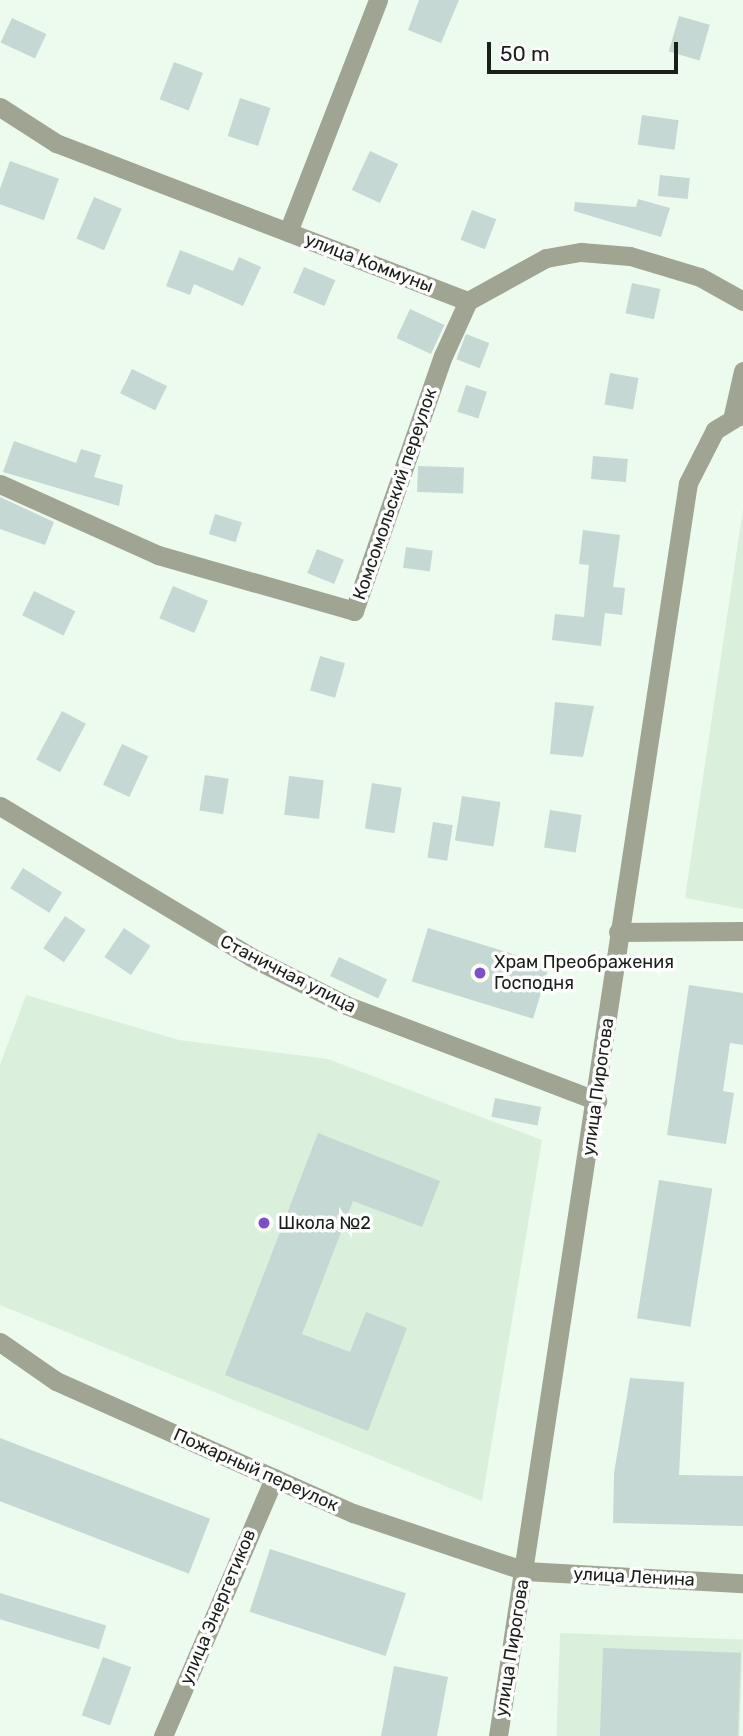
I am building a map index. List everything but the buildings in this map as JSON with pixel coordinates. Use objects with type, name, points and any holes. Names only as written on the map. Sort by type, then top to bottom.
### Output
[{"type":"street","points":[[288,232],[378,0]]},
{"type":"street","name":"улица Коммуны","points":[[0,107],[56,143],[468,301]]},
{"type":"street","points":[[468,301],[545,258],[581,252],[630,256],[700,277],[743,301]]},
{"type":"street","name":"Комсомольский переулок","points":[[0,484],[158,555],[354,611],[468,301]]},
{"type":"street","name":"улица Пирогова","points":[[498,1736],[597,1101],[618,932],[688,483],[701,449],[738,414],[743,371]]},
{"type":"street","name":"Станичная улица","points":[[0,806],[251,957],[346,1005],[597,1101]]},
{"type":"street","points":[[618,932],[743,931]]},
{"type":"street","name":"Пожарный переулок","points":[[0,1342],[56,1381],[354,1513],[525,1571]]},
{"type":"street","name":"улица Энергетиков","points":[[163,1736],[274,1478]]},
{"type":"street","name":"улица Ленина","points":[[525,1571],[743,1583]]},
{"type":"shaded area","points":[[743,509],[743,909],[685,898]]},
{"type":"shaded area","name":"Школа №2","points":[[26,995],[179,1040],[328,1059],[542,1140],[482,1501],[0,1305],[0,1065]]},
{"type":"shaded area","points":[[560,1633],[743,1639],[740,1736],[556,1736]]},
{"type":"place","name":"Храм Преображения Господня","points":[[480,973]]},
{"type":"place","name":"Школа №2","points":[[264,1223]]}]
